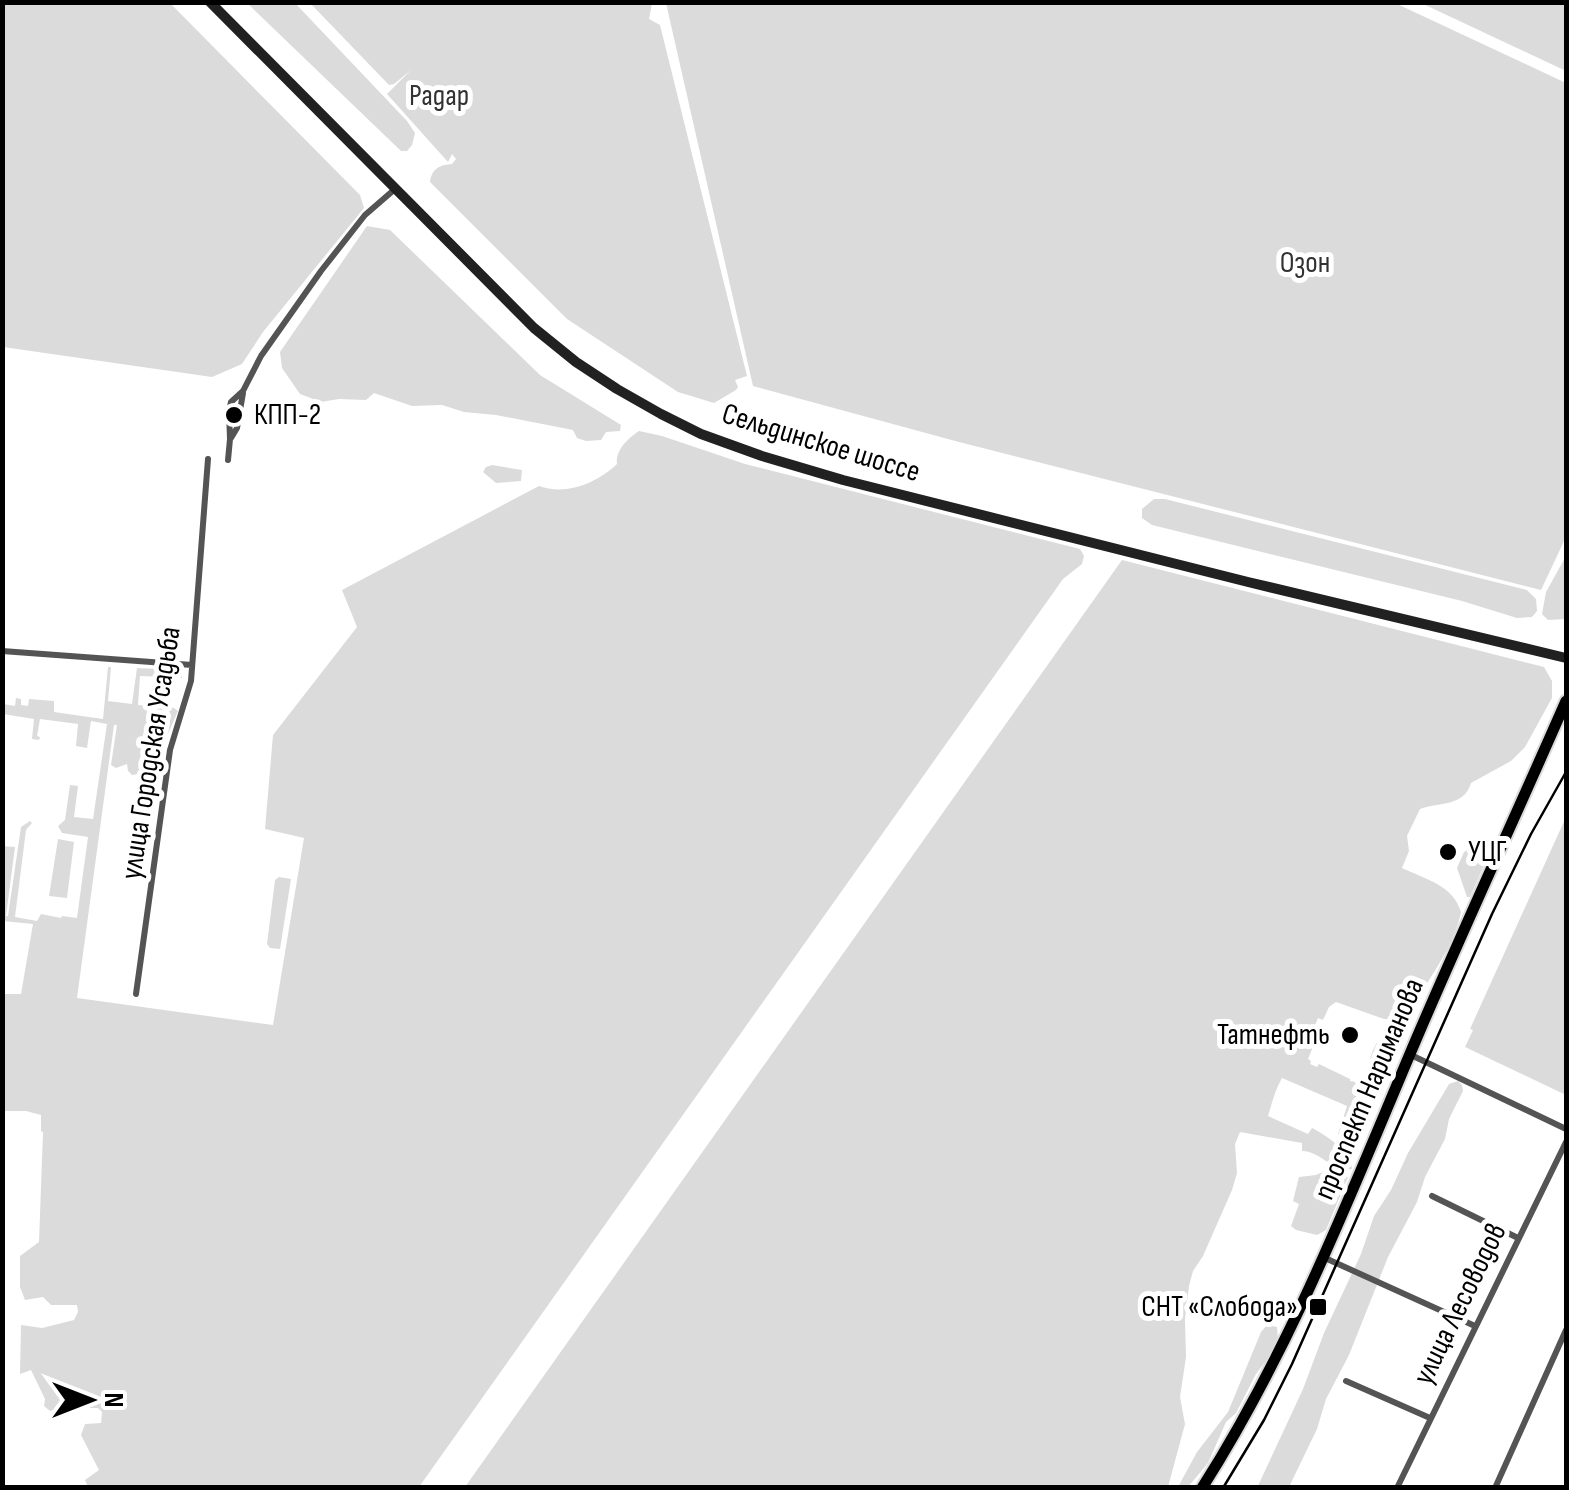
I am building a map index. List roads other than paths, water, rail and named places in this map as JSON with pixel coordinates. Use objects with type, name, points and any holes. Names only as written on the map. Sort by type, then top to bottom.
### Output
[{"type":"main road","name":"Сельдинское шоссе","points":[[210,2],[534,328],[618,389],[702,434],[844,480],[1566,658]]},
{"type":"main road","name":"проспект Нариманова","points":[[1202,1488],[1272,1368],[1324,1258],[1566,702]]},
{"type":"street","points":[[228,460],[231,402],[244,392],[261,356],[321,271],[365,215],[396,188]]},
{"type":"street","name":"улица Городская Усадьба","points":[[136,994],[170,750],[191,681],[208,459]]},
{"type":"street","points":[[2,651],[192,665]]},
{"type":"street","points":[[1410,1054],[1566,1128]]},
{"type":"street","name":"улица Лесоводов","points":[[1397,1488],[1566,1142]]},
{"type":"street","points":[[1432,1196],[1518,1238]]},
{"type":"street","points":[[1324,1258],[1475,1326]]},
{"type":"street","points":[[1495,1488],[1566,1330]]},
{"type":"street","points":[[1346,1381],[1430,1418]]},
{"type":"tram line","points":[[1223,1488],[1292,1364],[1492,914],[1566,772]]},
{"type":"place","name":"КПП-2","points":[[234,415]]},
{"type":"place","name":"УЦГ","points":[[1448,852]]},
{"type":"place","name":"Татнефть","points":[[1350,1035]]},
{"type":"place","name":"СНТ «Слобода»","points":[[1318,1307]]},
{"type":"park label","name":"Радар","points":[[439,96]]},
{"type":"park label","name":"Озон","points":[[1305,263]]}]
